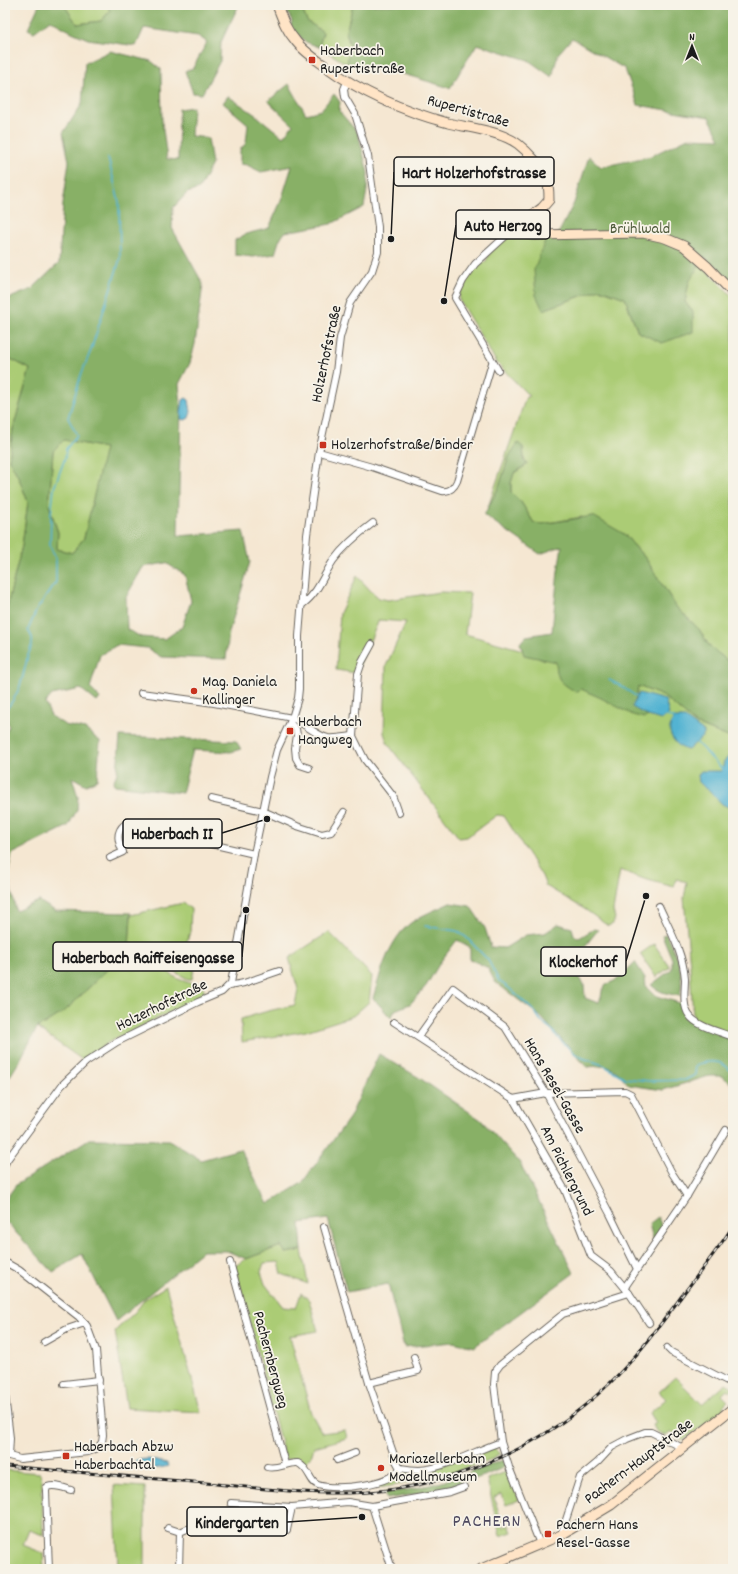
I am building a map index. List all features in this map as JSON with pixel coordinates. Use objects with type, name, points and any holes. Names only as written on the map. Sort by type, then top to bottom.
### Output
[{"type":"main road","name":"Rupertistraße","points":[[277,5],[286,28],[295,42],[347,82],[386,102],[442,121],[491,133],[518,144],[529,154],[546,177],[549,200],[542,208],[526,220],[522,227]]},
{"type":"main road","points":[[522,227],[525,233],[531,235],[643,233],[665,238],[684,246],[708,267],[733,294]]},
{"type":"main road","name":"Pachern-Hauptstraße","points":[[481,1569],[561,1535],[611,1505],[733,1408]]},
{"type":"street","name":"Holzerhofstraße","points":[[5,1164],[62,1085],[86,1062],[117,1042],[198,1002],[222,992],[228,986],[232,978],[254,854],[270,776],[275,757],[291,721],[299,689],[299,636],[303,604],[307,535],[319,452],[336,372],[340,338],[346,312],[350,303],[372,270],[378,252],[378,227],[368,156],[355,114],[345,97],[344,89],[347,82]]},
{"type":"street","points":[[498,370],[492,363],[455,298],[463,281],[476,264],[509,232],[522,227]]},
{"type":"street","points":[[319,452],[447,492],[454,487],[492,363]]},
{"type":"street","points":[[303,604],[311,598],[340,552],[373,523]]},
{"type":"street","points":[[372,644],[362,662],[358,674],[353,736],[365,760],[393,796],[399,813]]},
{"type":"street","points":[[141,693],[214,703],[291,721],[302,722],[320,735],[328,738],[353,736]]},
{"type":"street","points":[[291,721],[296,729],[297,735],[295,748],[296,758],[300,765],[309,768]]},
{"type":"street","points":[[211,799],[263,811],[297,826],[322,834],[331,832],[344,812]]},
{"type":"street","points":[[110,858],[123,852],[120,846],[118,834],[120,828],[124,824],[254,854]]},
{"type":"street","points":[[659,906],[677,946],[683,964],[685,980],[684,999],[689,1015],[702,1025],[733,1037]]},
{"type":"street","points":[[228,986],[244,983],[279,971]]},
{"type":"street","name":"Hans Resel-Gasse","points":[[418,1037],[453,988],[505,1027],[546,1092],[637,1269]]},
{"type":"street","name":"Am Pichlergrund","points":[[394,1022],[513,1099],[565,1190],[591,1256],[611,1270],[625,1287]]},
{"type":"street","points":[[513,1099],[546,1092],[625,1091],[631,1094],[672,1173],[687,1196]]},
{"type":"street","points":[[649,1323],[625,1287],[687,1196],[726,1130]]},
{"type":"street","points":[[324,1227],[368,1383],[396,1461],[400,1468]]},
{"type":"street","points":[[5,1262],[19,1270],[85,1322],[96,1350],[103,1434],[102,1442],[98,1448],[88,1452],[20,1459],[7,1455],[10,1438],[5,1395]]},
{"type":"street","name":"Pachernbergweg","points":[[230,1262],[285,1464]]},
{"type":"street","points":[[540,1544],[509,1467],[501,1442],[494,1384],[495,1372],[497,1368],[563,1314],[629,1293]]},
{"type":"street","points":[[44,1342],[67,1329],[85,1322]]},
{"type":"street","points":[[667,1348],[671,1352],[733,1384]]},
{"type":"street","points":[[368,1383],[418,1371],[414,1357]]},
{"type":"street","points":[[64,1384],[98,1380]]},
{"type":"street","name":"Pachern-Hauptstraße","points":[[561,1535],[580,1476],[598,1462],[612,1447],[645,1432],[651,1432],[682,1448]]},
{"type":"street","points":[[400,1468],[418,1470],[427,1469],[450,1462],[501,1442]]},
{"type":"street","points":[[337,1460],[355,1453]]},
{"type":"street","points":[[267,1467],[276,1468],[285,1464],[298,1463],[307,1469],[313,1482],[317,1485],[332,1487],[365,1485],[391,1478],[400,1468]]},
{"type":"street","points":[[48,1569],[47,1486],[71,1490]]},
{"type":"street","points":[[231,1503],[292,1507],[348,1502],[372,1506],[450,1492],[464,1488]]},
{"type":"street","points":[[372,1506],[392,1569]]},
{"type":"street","points":[[168,1528],[180,1532],[187,1529],[234,1532],[288,1530],[292,1507]]},
{"type":"street","points":[[179,1569],[180,1532]]},
{"type":"green space","points":[[39,5],[64,5],[77,24],[101,21],[110,11],[107,5],[239,5],[221,42],[220,61],[202,94],[193,93],[185,71],[193,68],[207,42],[198,36],[144,28],[136,46],[88,39],[50,20],[34,32],[28,29]]},
{"type":"green space","points":[[64,5],[107,5],[110,11],[101,21],[77,24]]},
{"type":"green space","points":[[284,5],[300,5],[307,21],[323,32],[319,47],[306,42],[290,28],[292,21]]},
{"type":"green space","points":[[300,5],[353,5],[346,32],[350,46],[347,64],[319,47],[323,32],[307,21]]},
{"type":"green space","name":"Brühlwald","points":[[353,5],[733,5],[733,287],[704,257],[689,282],[685,302],[693,312],[693,332],[662,343],[638,332],[625,298],[600,289],[543,310],[536,295],[534,270],[545,241],[556,238],[574,203],[589,156],[601,167],[651,156],[688,138],[720,139],[709,117],[638,105],[625,69],[572,38],[558,54],[552,77],[528,60],[477,44],[450,88],[400,73],[347,64],[350,46],[346,32]]},
{"type":"green space","points":[[110,51],[151,61],[161,69],[162,122],[167,159],[178,160],[179,109],[193,107],[191,136],[208,138],[212,164],[199,189],[187,193],[173,208],[172,228],[203,284],[195,344],[190,363],[179,384],[181,407],[178,536],[243,531],[250,562],[229,632],[226,659],[161,657],[147,648],[117,645],[100,655],[90,688],[100,698],[97,702],[81,689],[52,695],[45,703],[51,716],[65,725],[85,729],[100,741],[97,780],[86,785],[72,777],[78,797],[77,810],[68,826],[12,854],[8,875],[16,911],[39,901],[55,911],[131,913],[129,948],[64,1012],[37,1028],[19,1062],[5,1084],[5,735],[9,726],[5,714],[5,615],[22,546],[28,502],[18,476],[9,460],[13,429],[30,369],[5,356],[5,300],[32,289],[59,263],[63,204],[69,161],[63,133],[82,104],[85,63]],"holes":[[[64,440],[105,448],[84,538],[72,553],[57,549],[58,533],[49,505],[53,451]],[[166,563],[185,575],[191,601],[182,627],[165,639],[141,637],[127,629],[126,597],[143,567]]]},
{"type":"green space","points":[[289,84],[306,114],[321,110],[334,94],[340,102],[339,111],[358,133],[368,173],[364,207],[331,224],[285,232],[279,241],[275,254],[253,257],[235,255],[235,240],[246,234],[269,228],[281,201],[292,166],[261,172],[247,165],[240,164],[240,150],[246,143],[248,124],[223,103],[228,96],[257,116],[283,137],[293,125],[268,101]]},
{"type":"green space","points":[[514,232],[527,238],[556,238],[543,310],[600,289],[625,298],[638,332],[693,312],[685,302],[689,282],[700,263],[733,297],[733,665],[709,646],[699,629],[677,608],[646,559],[624,534],[582,517],[542,524],[534,523],[521,502],[511,492],[511,483],[514,473],[525,466],[523,447],[509,456],[499,487],[487,510],[526,397],[529,396],[497,363],[459,300],[459,294],[466,278],[481,260],[485,263],[491,250]]},
{"type":"green space","points":[[5,356],[30,369],[13,429],[9,460],[18,476],[28,502],[22,546],[5,615]]},
{"type":"green space","points":[[64,440],[106,448],[84,538],[72,553],[57,549],[58,532],[49,505],[53,451]]},
{"type":"green space","points":[[518,443],[523,447],[524,461],[527,463],[514,473],[511,483],[511,492],[521,502],[534,523],[542,524],[593,516],[624,534],[646,559],[677,608],[699,629],[709,646],[733,665],[733,739],[696,724],[663,696],[638,686],[635,704],[651,715],[644,718],[633,715],[581,689],[576,692],[566,686],[560,680],[557,673],[556,662],[524,655],[520,643],[526,636],[552,632],[562,546],[540,554],[484,515],[499,487],[509,456]]},
{"type":"green space","points":[[357,576],[379,598],[388,600],[440,592],[470,593],[465,634],[603,672],[663,696],[696,724],[733,739],[733,1035],[709,1027],[693,1017],[684,898],[687,882],[676,879],[674,887],[644,879],[620,870],[613,911],[615,918],[613,924],[608,926],[586,910],[546,886],[542,876],[504,816],[497,815],[467,837],[459,838],[388,744],[384,733],[386,666],[406,622],[379,620],[356,673],[336,670],[340,613]]},
{"type":"green space","points":[[120,736],[236,741],[241,749],[231,752],[193,750],[182,793],[115,785],[113,783],[117,773]]},
{"type":"green space","points":[[183,903],[191,909],[190,932],[185,947],[203,955],[202,961],[195,965],[192,979],[188,979],[129,948],[131,915]]},
{"type":"green space","points":[[450,903],[470,906],[485,928],[491,947],[505,948],[526,935],[545,933],[558,924],[572,928],[574,935],[579,938],[594,929],[598,930],[577,956],[575,964],[577,974],[584,984],[585,998],[598,1003],[601,998],[602,991],[606,985],[618,979],[635,962],[645,978],[646,987],[654,995],[683,1004],[689,1018],[733,1040],[733,1090],[732,1084],[722,1076],[709,1076],[663,1090],[629,1085],[615,1070],[611,1068],[601,1066],[587,1067],[540,1016],[495,982],[488,968],[470,959],[470,947],[457,940],[441,961],[426,986],[410,1004],[395,1010],[391,1018],[373,998],[387,956],[392,946],[404,929],[416,919]]},
{"type":"green space","points":[[329,932],[372,976],[369,1002],[353,1016],[306,1031],[242,1042],[241,1019],[295,1005],[298,989],[289,958]]},
{"type":"green space","points":[[666,934],[679,964],[681,979],[680,996],[661,991],[651,985],[672,969],[672,959],[662,935]]},
{"type":"green space","points":[[654,944],[670,967],[656,977],[640,954]]},
{"type":"green space","points":[[127,950],[159,966],[178,979],[204,988],[204,996],[109,1042],[84,1061],[37,1028],[64,1012]]},
{"type":"green space","points":[[379,1054],[418,1077],[481,1120],[520,1163],[574,1273],[474,1347],[453,1342],[404,1347],[388,1284],[347,1292],[328,1219],[300,1223],[302,1250],[286,1253],[281,1246],[246,1259],[227,1251],[202,1251],[116,1321],[82,1254],[53,1272],[5,1221],[5,1200],[16,1185],[89,1139],[169,1140],[201,1160],[240,1149],[268,1204],[302,1183],[350,1117]]},
{"type":"green space","points":[[658,1217],[663,1230],[654,1242],[649,1224]]},
{"type":"green space","points":[[281,1246],[286,1253],[302,1250],[308,1284],[282,1274],[279,1262],[264,1263],[261,1272],[265,1284],[283,1307],[296,1308],[301,1293],[309,1300],[318,1331],[290,1336],[311,1413],[322,1433],[345,1430],[347,1438],[314,1447],[311,1457],[306,1462],[298,1459],[285,1459],[235,1266],[246,1259]]},
{"type":"green space","points":[[166,1286],[201,1412],[127,1408],[115,1331],[136,1311],[145,1299]]},
{"type":"green space","points":[[675,1377],[702,1404],[726,1383],[733,1387],[733,1389],[729,1392],[727,1390],[722,1395],[728,1401],[723,1406],[723,1411],[683,1441],[671,1432],[666,1436],[656,1431],[653,1425],[656,1423],[650,1413],[666,1399],[659,1392]]},
{"type":"green space","points":[[494,1447],[501,1454],[497,1455],[495,1458],[441,1477],[385,1487],[342,1490],[369,1487],[395,1478],[404,1472],[416,1473]]},
{"type":"green space","points":[[503,1460],[505,1467],[447,1489],[387,1499],[383,1493],[407,1490],[439,1483]]},
{"type":"green space","points":[[5,1470],[40,1473],[42,1480],[43,1535],[29,1530],[23,1545],[43,1553],[44,1569],[5,1569]]},
{"type":"green space","points":[[506,1472],[509,1473],[519,1500],[506,1505],[502,1494],[494,1497],[503,1527],[509,1525],[512,1532],[500,1536],[487,1479]]},
{"type":"green space","points":[[114,1485],[145,1487],[145,1569],[118,1569]]},
{"type":"water","points":[[186,398],[189,400],[191,412],[189,418],[185,420],[181,419],[181,413],[183,400]]},
{"type":"water","points":[[639,693],[665,700],[669,714],[661,720],[648,716],[632,707]]},
{"type":"water","points":[[674,718],[685,718],[704,732],[704,735],[688,750],[678,745],[672,738],[670,727]]},
{"type":"water","points":[[733,753],[732,809],[722,804],[699,782],[698,775],[701,771],[722,771],[724,761]]},
{"type":"water","points":[[148,1459],[167,1463],[168,1466],[160,1468],[147,1468],[139,1467],[135,1465],[134,1462],[136,1460]]},
{"type":"waterway","points":[[5,710],[10,705],[17,693],[32,646],[32,637],[28,630],[37,609],[56,582],[56,559],[50,546],[51,514],[54,488],[65,458],[66,449],[77,435],[68,418],[120,259],[119,202],[108,158]]},
{"type":"waterway","points":[[609,680],[637,697]]},
{"type":"waterway","points":[[665,715],[675,719]]},
{"type":"waterway","points":[[696,742],[724,771]]},
{"type":"waterway","points":[[425,926],[457,931],[466,937],[488,960],[499,981],[509,988],[535,1012],[541,1021],[574,1053],[583,1058],[603,1065],[625,1078],[649,1081],[685,1080],[695,1075],[696,1065],[707,1062],[721,1063],[726,1066],[733,1075]]},
{"type":"railway","points":[[5,1466],[276,1490],[330,1493],[384,1490],[419,1485],[454,1475],[488,1463],[521,1447],[552,1429],[582,1408],[609,1384],[638,1353],[733,1226]]},
{"type":"place","name":"Haberbach Rupertistraße","points":[[312,60]]},
{"type":"place","name":"Hart Holzerhofstrasse","points":[[391,239]]},
{"type":"place","name":"Auto Herzog","points":[[444,301]]},
{"type":"place","name":"Holzerhofstraße/Binder","points":[[323,445]]},
{"type":"place","name":"Mag. Daniela Kallinger","points":[[194,691]]},
{"type":"place","name":"Haberbach Hangweg","points":[[290,731]]},
{"type":"place","name":"Haberbach II","points":[[267,819]]},
{"type":"place","name":"Klockerhof","points":[[646,896]]},
{"type":"place","name":"Haberbach Raiffeisengasse","points":[[246,910]]},
{"type":"place","name":"Haberbach Abzw Haberbachtal","points":[[66,1456]]},
{"type":"place","name":"Mariazellerbahn Modellmuseum","points":[[381,1468]]},
{"type":"place","name":"Kindergarten","points":[[362,1517]]},
{"type":"place","name":"Pachern Hans Resel-Gasse","points":[[548,1534]]},
{"type":"district","name":"PACHERN","points":[[487,1522]]}]
